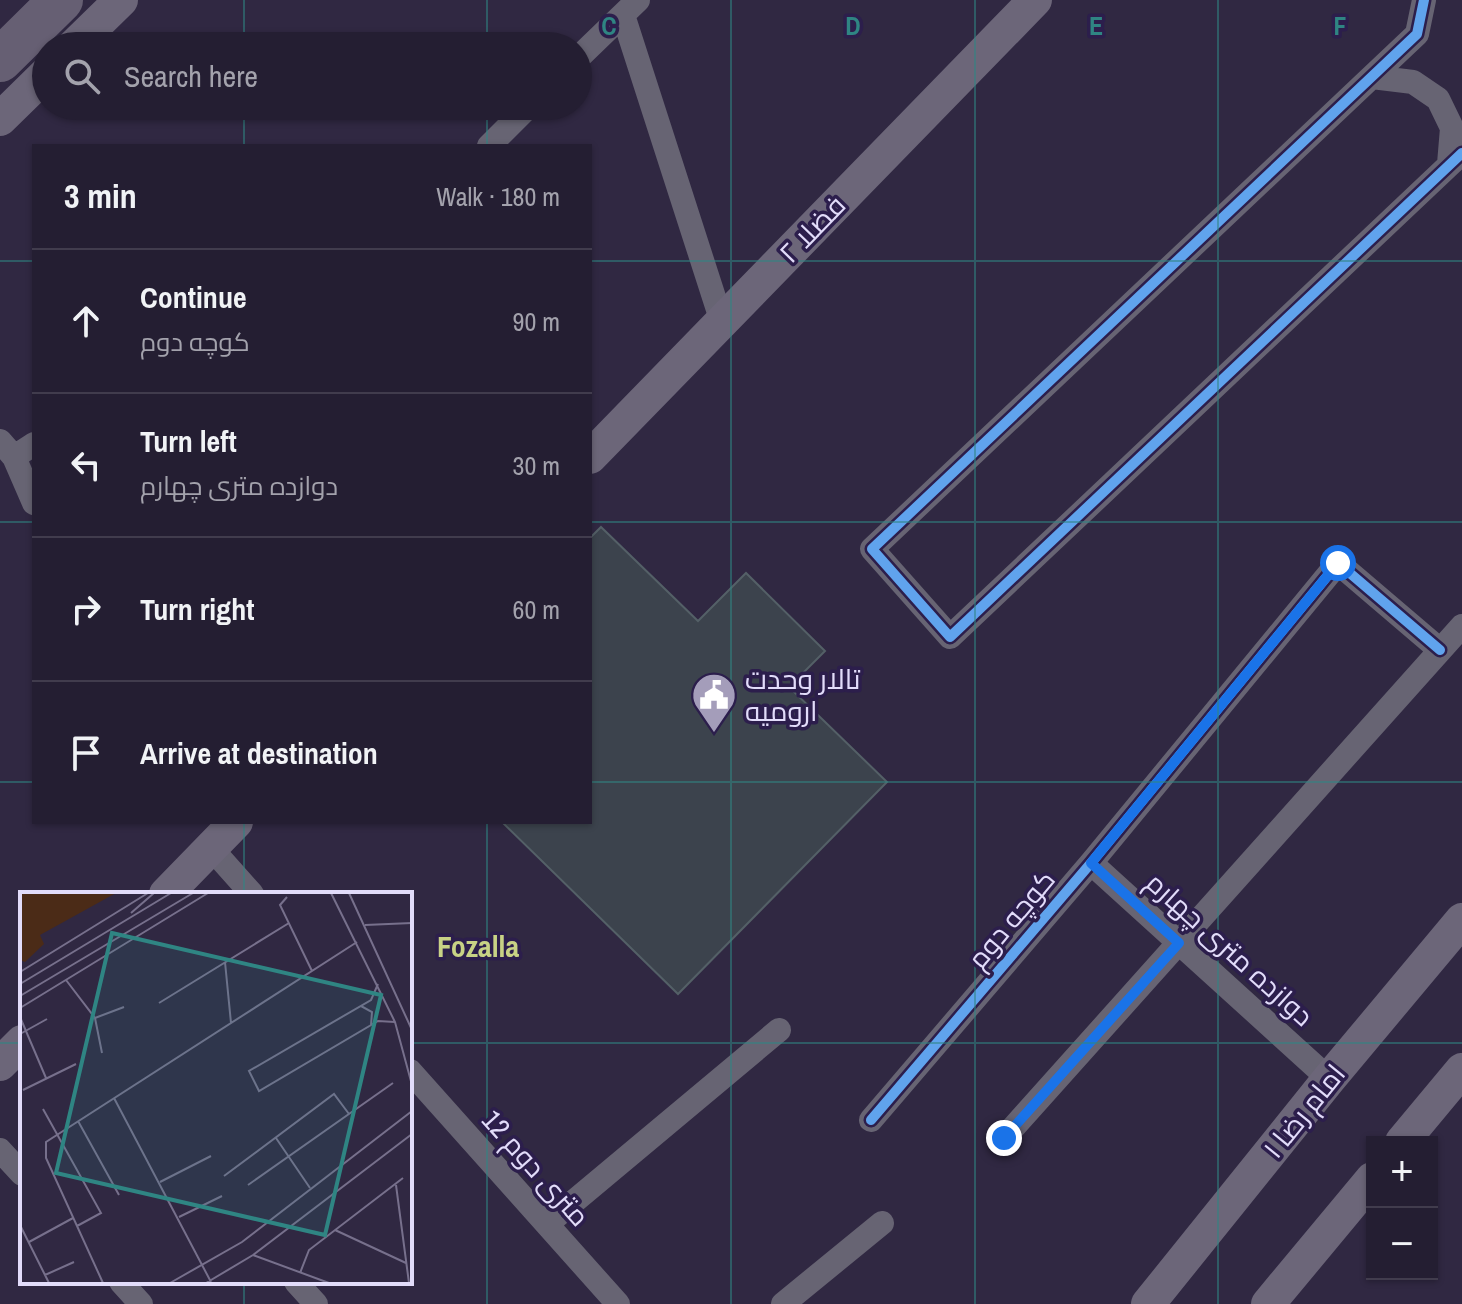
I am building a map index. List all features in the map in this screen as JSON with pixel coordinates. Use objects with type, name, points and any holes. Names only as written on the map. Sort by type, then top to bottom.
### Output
[{"type":"highway","points":[[0,60],[61,0]]},
{"type":"main road","points":[[88,32],[121,0]]},
{"type":"main road","name":"فضلا ۲","points":[[592,455],[1035,0]]},
{"type":"main road","points":[[0,119],[32,88]]},
{"type":"main road","points":[[168,892],[234,824]]},
{"type":"main road","name":"امام رضا ۱","points":[[1148,1304],[1462,920]]},
{"type":"main road","points":[[0,1064],[20,1044]]},
{"type":"main road","points":[[1407,1136],[1462,1070]]},
{"type":"main road","points":[[1268,1304],[1366,1186]]},
{"type":"street","points":[[1372,77],[1413,82],[1438,99],[1452,128],[1456,158],[950,637],[872,549],[1417,34],[1424,0]]},
{"type":"street","points":[[592,44],[630,7],[722,322]]},
{"type":"street","points":[[491,144],[515,120]]},
{"type":"street","points":[[16,448],[32,497]]},
{"type":"street","name":"کوچه دوم","points":[[871,1120],[1091,863],[1338,563],[1440,650]]},
{"type":"street","points":[[1004,1138],[1462,626]]},
{"type":"street","points":[[211,848],[250,892]]},
{"type":"street","name":"دوازده متری چهارم","points":[[1091,863],[1329,1079]]},
{"type":"street","points":[[547,1224],[779,1030]]},
{"type":"street","name":"12 متری دوم","points":[[412,1073],[618,1304]]},
{"type":"street","points":[[0,1150],[20,1172]]},
{"type":"street","points":[[783,1304],[882,1223]]},
{"type":"street","points":[[123,1284],[141,1304]]},
{"type":"street","points":[[298,1284],[316,1304]]},
{"type":"building","name":"تالار وحدت ارومیه","points":[[601,527],[698,621],[746,573],[825,651],[789,687],[887,782],[678,994],[504,824],[592,824],[592,536]]},
{"type":"cycle path","points":[[1424,0],[1417,34],[872,549],[950,637],[1462,153]]},
{"type":"cycle path","points":[[871,1120],[1091,863],[1338,563],[1440,650]]},
{"type":"place","name":"تالار وحدت ارومیه","points":[[714,734]]},
{"type":"district","name":"Fozalla","points":[[478,946]]},
{"type":"route","points":[[1004,1138],[1179,943],[1091,863],[1338,563]]}]
